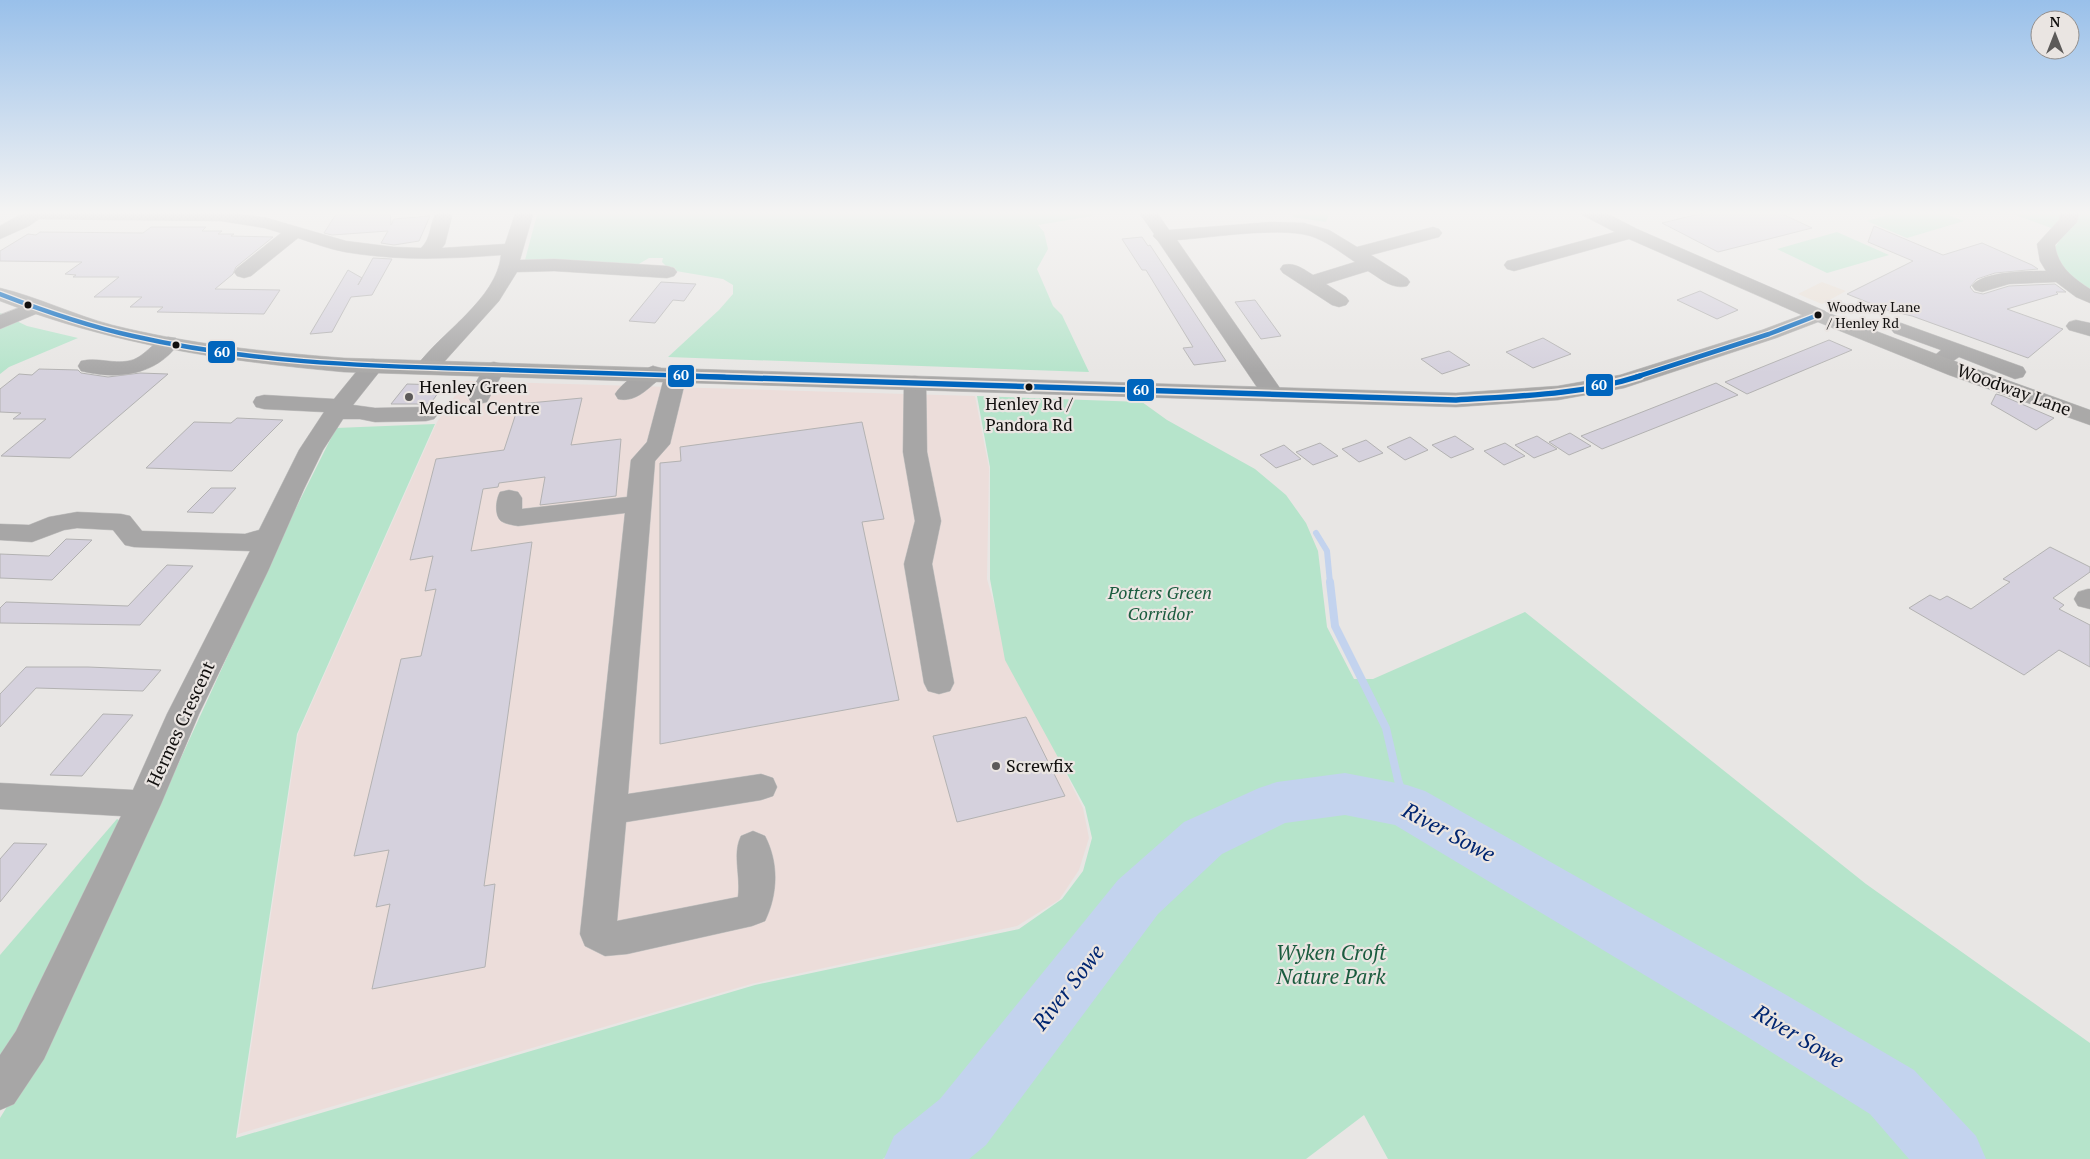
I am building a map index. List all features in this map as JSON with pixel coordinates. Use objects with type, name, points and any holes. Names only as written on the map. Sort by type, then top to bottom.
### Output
[{"type":"main road","points":[[0,294],[105,330],[168,343],[254,356],[373,366],[1456,400],[1558,393],[1624,382],[1768,334],[1818,315]]},
{"type":"main road","name":"Woodway Lane","points":[[1818,315],[2090,418]]},
{"type":"street","points":[[244,272],[253,265]]},
{"type":"street","points":[[427,367],[492,297],[508,265]]},
{"type":"street","points":[[644,265],[667,272]]},
{"type":"street","points":[[1182,265],[1273,394]]},
{"type":"street","points":[[1310,282],[1347,265]]},
{"type":"street","points":[[1373,265],[1400,282]]},
{"type":"street","name":"Woodway Lane","points":[[1706,265],[1818,315]]},
{"type":"street","points":[[2052,265],[2062,276],[2090,298]]},
{"type":"street","points":[[1290,269],[1339,301]]},
{"type":"street","points":[[1982,286],[2007,278],[2062,276]]},
{"type":"street","points":[[0,323],[36,307]]},
{"type":"street","name":"Woodway Lane","points":[[1901,329],[2015,372]]},
{"type":"street","points":[[90,366],[132,368],[145,362],[168,343]]},
{"type":"street","name":"Woodway Lane","points":[[1938,362],[1957,349]]},
{"type":"street","name":"Hermes Crescent","points":[[0,1090],[30,1045],[144,804],[183,714],[220,642],[311,450],[338,409],[373,366]]},
{"type":"street","points":[[479,397],[494,369]]},
{"type":"street","points":[[626,394],[664,374]]},
{"type":"street","points":[[664,374],[658,444],[643,460],[598,934],[605,939],[627,937],[752,910],[756,903],[757,890],[753,846]]},
{"type":"street","points":[[915,383],[915,452],[928,521],[918,564],[939,683]]},
{"type":"street","points":[[264,402],[338,409],[375,415],[426,414]]},
{"type":"street","points":[[509,498],[510,515],[518,518],[638,504]]},
{"type":"street","points":[[0,532],[32,534],[58,523],[77,520],[121,522],[134,539],[246,543],[269,536]]},
{"type":"street","points":[[609,811],[761,787]]},
{"type":"street","points":[[0,796],[144,804]]},
{"type":"shaded area","points":[[1822,282],[1846,291],[1822,304],[1798,294]]},
{"type":"shaded area","points":[[465,381],[975,396],[989,468],[987,579],[1010,661],[1083,808],[1089,838],[1079,870],[1059,900],[1017,926],[751,984],[238,1134],[298,734],[437,422]]},
{"type":"green space","points":[[1039,265],[1037,269],[1053,306],[1062,315],[1089,372],[668,357],[719,310],[733,294],[733,285],[723,279],[676,271],[675,268],[666,266]]},
{"type":"green space","points":[[1811,265],[1854,265],[1827,273]]},
{"type":"green space","points":[[2059,265],[2090,265],[2090,293],[2061,270]]},
{"type":"green space","points":[[0,313],[27,326],[78,338],[9,367],[0,374]]},
{"type":"green space","name":"Potters Green Corridor","points":[[977,396],[1142,402],[1167,420],[1255,469],[1286,495],[1306,523],[1318,551],[1327,627],[1354,679],[1373,679],[1525,612],[1866,884],[2090,1043],[2090,1159],[1967,1159],[1929,1108],[1890,1072],[1450,817],[1397,794],[1341,784],[1304,785],[1265,797],[1192,834],[1158,857],[1092,926],[946,1111],[883,1159],[0,1159],[0,1118],[64,1014],[286,528],[336,428],[435,424],[297,734],[236,1138],[755,985],[1019,929],[1062,899],[1083,871],[1092,838],[1085,807],[1005,660],[990,579],[990,467]]},
{"type":"green space","name":"Wyken Croft Nature Park","points":[[1364,810],[1432,836],[1771,1034],[1881,1102],[1939,1159],[1388,1159],[1364,1115],[1306,1159],[947,1159],[1004,1109],[1143,922],[1220,850],[1253,830],[1302,813]]},
{"type":"green space","points":[[117,819],[120,821],[35,996],[0,1060],[0,955]]},
{"type":"building","points":[[78,265],[238,265],[233,274],[215,289],[280,290],[264,314],[157,312],[163,307],[130,307],[142,297],[94,297],[119,277],[73,277],[76,275],[65,274]]},
{"type":"building","points":[[369,265],[389,265],[372,295],[351,297],[332,332],[310,334],[348,270],[362,278]]},
{"type":"building","points":[[1139,265],[1163,265],[1226,361],[1194,365],[1183,348],[1193,347],[1146,270],[1142,270]]},
{"type":"building","points":[[1905,265],[2032,265],[2038,269],[1995,273],[1977,279],[1970,287],[1974,292],[1983,294],[2009,286],[2055,284],[2066,292],[2056,292],[2058,294],[2007,309],[2063,329],[2028,358],[1912,316],[1887,310],[1847,294]]},
{"type":"building","points":[[661,282],[696,284],[684,301],[673,300],[655,323],[629,321]]},
{"type":"building","points":[[1700,291],[1738,310],[1717,319],[1677,300]]},
{"type":"building","points":[[1255,300],[1281,336],[1261,339],[1235,302]]},
{"type":"building","points":[[1543,338],[1571,354],[1533,368],[1506,352]]},
{"type":"building","points":[[1829,340],[1852,350],[1747,394],[1725,382]]},
{"type":"building","points":[[1449,351],[1470,365],[1442,374],[1421,359]]},
{"type":"building","points":[[39,369],[78,370],[81,373],[108,377],[140,373],[168,374],[70,458],[1,456],[46,419],[13,419],[21,413],[0,412],[0,389],[19,374],[32,375]]},
{"type":"building","points":[[1716,383],[1738,395],[1602,449],[1581,436]]},
{"type":"building","name":"Henley Green Medical Centre","points":[[407,384],[444,385],[430,404],[391,404]]},
{"type":"building","points":[[1996,394],[2054,418],[2036,430],[1991,404]]},
{"type":"building","points":[[582,398],[571,445],[621,439],[616,496],[540,505],[545,477],[499,483],[498,487],[483,489],[471,551],[532,542],[484,886],[495,884],[485,967],[372,989],[390,904],[376,907],[389,850],[354,856],[401,659],[421,656],[436,589],[425,591],[433,556],[410,560],[436,459],[504,450],[519,404]]},
{"type":"building","points":[[237,418],[283,420],[232,471],[146,468],[194,422],[231,423]]},
{"type":"building","points":[[862,422],[884,519],[862,522],[899,700],[660,744],[660,463],[681,461],[680,447]]},
{"type":"building","points":[[1570,433],[1591,446],[1569,455],[1549,442]]},
{"type":"building","points":[[1455,436],[1474,449],[1451,458],[1432,445]]},
{"type":"building","points":[[1537,436],[1557,449],[1534,458],[1515,445]]},
{"type":"building","points":[[1410,437],[1428,450],[1405,460],[1387,447]]},
{"type":"building","points":[[1366,440],[1383,453],[1359,462],[1342,449]]},
{"type":"building","points":[[1320,443],[1338,456],[1313,465],[1296,452]]},
{"type":"building","points":[[1505,443],[1525,456],[1504,465],[1484,451]]},
{"type":"building","points":[[1284,445],[1301,459],[1276,468],[1260,455]]},
{"type":"building","points":[[211,488],[236,488],[213,513],[187,512]]},
{"type":"building","points":[[66,539],[92,540],[52,580],[0,578],[0,554],[49,556]]},
{"type":"building","points":[[2050,547],[2090,567],[2090,572],[2053,598],[2064,605],[2059,609],[2090,625],[2090,667],[2059,650],[2024,675],[1909,608],[1930,595],[1940,600],[1947,596],[1971,609],[2010,582],[2003,579]]},
{"type":"building","points":[[167,565],[193,566],[140,625],[0,623],[0,608],[6,602],[128,606]]},
{"type":"building","points":[[26,667],[161,670],[143,691],[36,688],[0,727],[0,694]]},
{"type":"building","points":[[103,714],[133,715],[82,776],[50,775]]},
{"type":"building","name":"Screwfix","points":[[1026,717],[1065,796],[957,822],[933,736]]},
{"type":"building","points":[[14,843],[47,844],[0,902],[0,859]]},
{"type":"waterway","points":[[1316,533],[1327,551],[1330,583]]},
{"type":"waterway","points":[[1330,582],[1335,626],[1386,728],[1398,780],[1407,806]]},
{"type":"waterway","name":"River Sowe","points":[[917,1159],[963,1122],[1138,897],[1203,838],[1277,803],[1345,794],[1407,806],[1767,1016],[1892,1092],[1953,1159]]},
{"type":"transit line","name":"60","points":[[0,294],[77,322],[133,336],[193,348],[344,365],[1456,400],[1558,393],[1624,381],[1769,334],[1818,315]]},
{"type":"place","name":"Woodway Lane / Henley Rd","points":[[1818,315]]},
{"type":"place","name":"Henley Rd / Pandora Rd","points":[[1029,387]]},
{"type":"place","name":"Henley Green Medical Centre","points":[[409,397]]},
{"type":"place","name":"Screwfix","points":[[996,766]]}]
